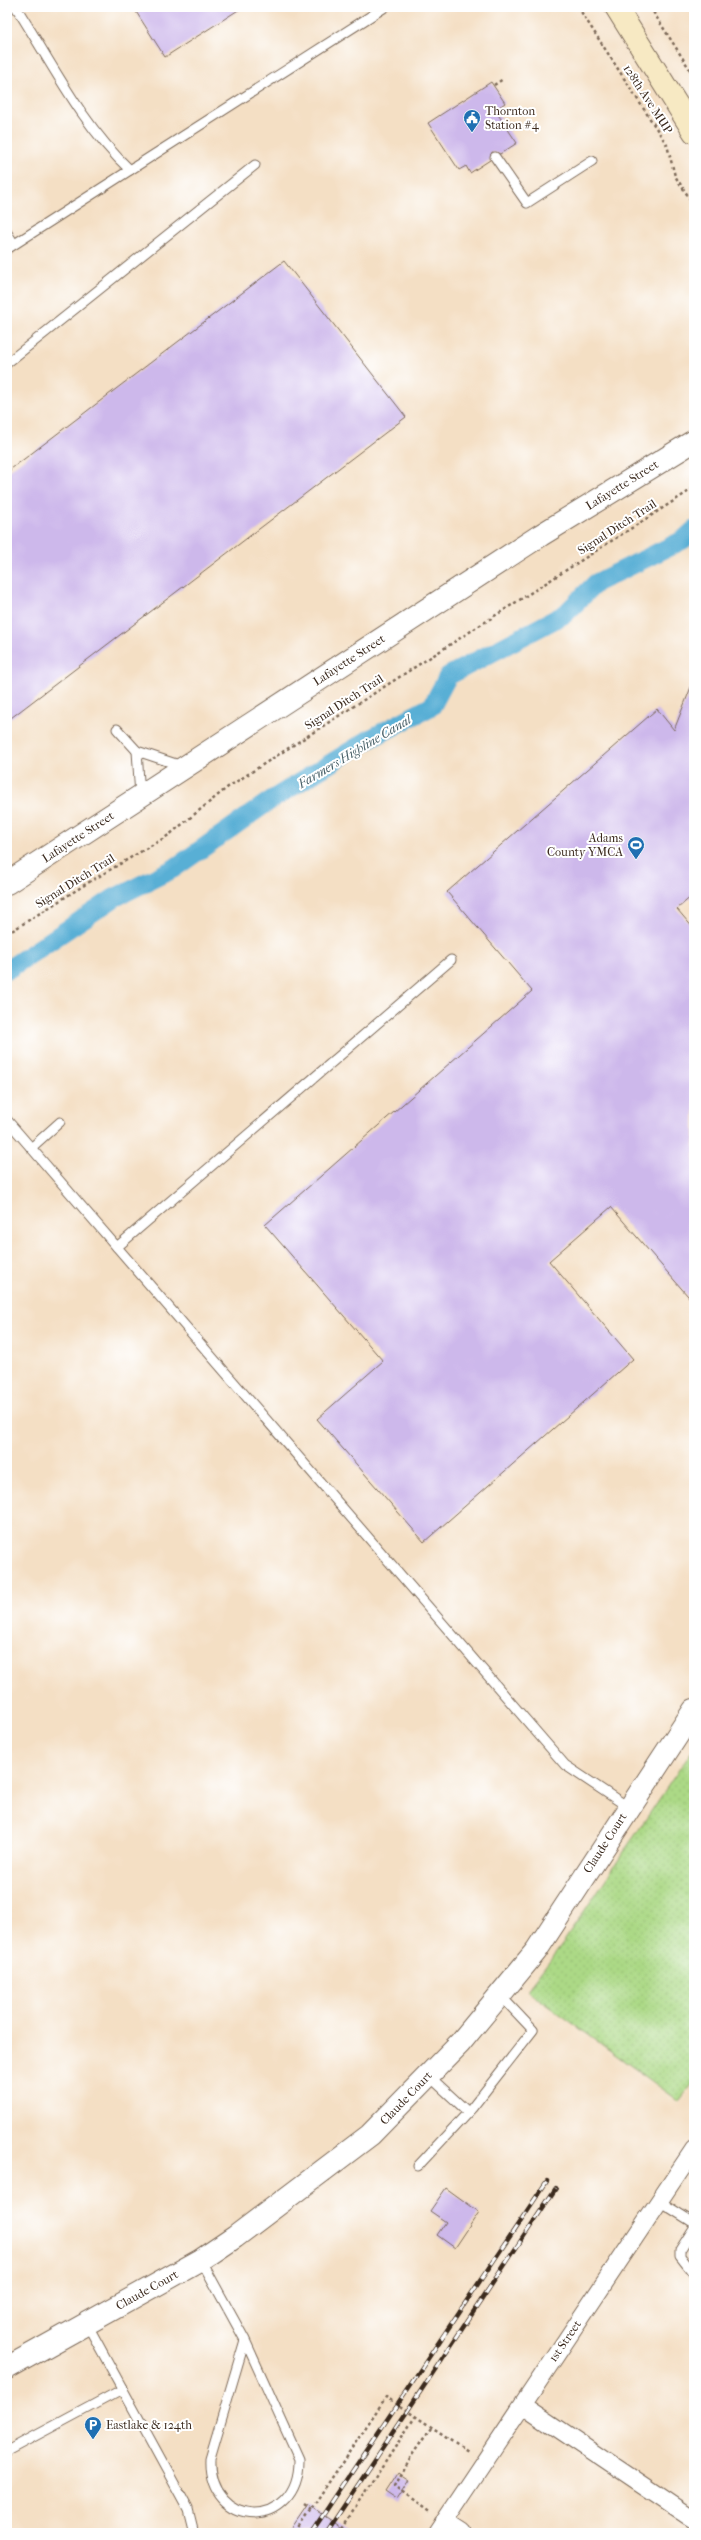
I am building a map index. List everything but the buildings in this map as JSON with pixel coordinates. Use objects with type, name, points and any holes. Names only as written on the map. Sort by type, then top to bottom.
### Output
[{"type":"main road","points":[[616,7],[694,132]]},
{"type":"street","name":"Lafayette Street","points":[[7,883],[541,535],[694,441]]},
{"type":"street","name":"Claude Court","points":[[7,2368],[201,2260],[235,2237],[370,2135],[460,2042],[536,1951],[628,1807],[694,1710]]},
{"type":"street","name":"1st Street","points":[[441,2527],[694,2149]]},
{"type":"street","points":[[523,2405],[694,2520]]},
{"type":"street","points":[[441,2527],[461,2533]]},
{"type":"lane","points":[[16,7],[91,126],[108,150],[130,170]]},
{"type":"lane","points":[[7,233],[11,246],[385,7]]},
{"type":"lane","points":[[495,157],[527,203],[592,161]]},
{"type":"lane","points":[[7,363],[255,165]]},
{"type":"lane","points":[[117,729],[137,751],[185,767]]},
{"type":"lane","points":[[137,751],[140,797]]},
{"type":"lane","points":[[117,1247],[451,960]]},
{"type":"lane","points":[[7,1120],[565,1765],[628,1807]]},
{"type":"lane","points":[[31,1148],[60,1122]]},
{"type":"lane","points":[[418,2166],[468,2112],[533,2030],[500,1995]]},
{"type":"lane","points":[[428,2075],[468,2112]]},
{"type":"lane","points":[[659,2200],[694,2224]]},
{"type":"lane","points":[[694,2228],[680,2250],[680,2256],[694,2274]]},
{"type":"lane","points":[[201,2260],[245,2340],[299,2459],[299,2474],[294,2489],[286,2500],[274,2508],[260,2512],[246,2512],[232,2507],[221,2498],[213,2486],[209,2472],[210,2458],[245,2340]]},
{"type":"lane","points":[[87,2324],[188,2509],[193,2529],[191,2533]]},
{"type":"lane","points":[[7,2451],[123,2389]]},
{"type":"path","name":"128th Ave MUP","points":[[578,7],[667,145],[675,176],[694,205]]},
{"type":"path","points":[[650,7],[694,76]]},
{"type":"path","points":[[494,85],[503,79]]},
{"type":"path","name":"Signal Ditch Trail","points":[[7,934],[86,884],[169,835],[228,788],[694,488]]},
{"type":"path","points":[[295,2533],[386,2397],[415,2418],[468,2451]]},
{"type":"path","points":[[342,2528],[415,2418]]},
{"type":"path","points":[[431,2428],[410,2458],[395,2486],[423,2504],[441,2527]]},
{"type":"path","points":[[304,2505],[310,2510]]},
{"type":"green space","points":[[694,1747],[694,2082],[679,2101],[527,1990],[565,1940]]},
{"type":"waterway","name":"Farmers Highline Canal","points":[[7,970],[114,898],[173,869],[271,800],[368,740],[432,706],[448,676],[565,614],[596,583],[683,540],[694,530]]},
{"type":"railway","points":[[311,2533],[547,2181]]},
{"type":"railway","points":[[326,2533],[556,2188]]},
{"type":"place","name":"Thornton Station #4","points":[[472,133]]},
{"type":"place","name":"Adams County YMCA","points":[[636,860]]},
{"type":"place","name":"Eastlake & 124th","points":[[93,2440]]}]
